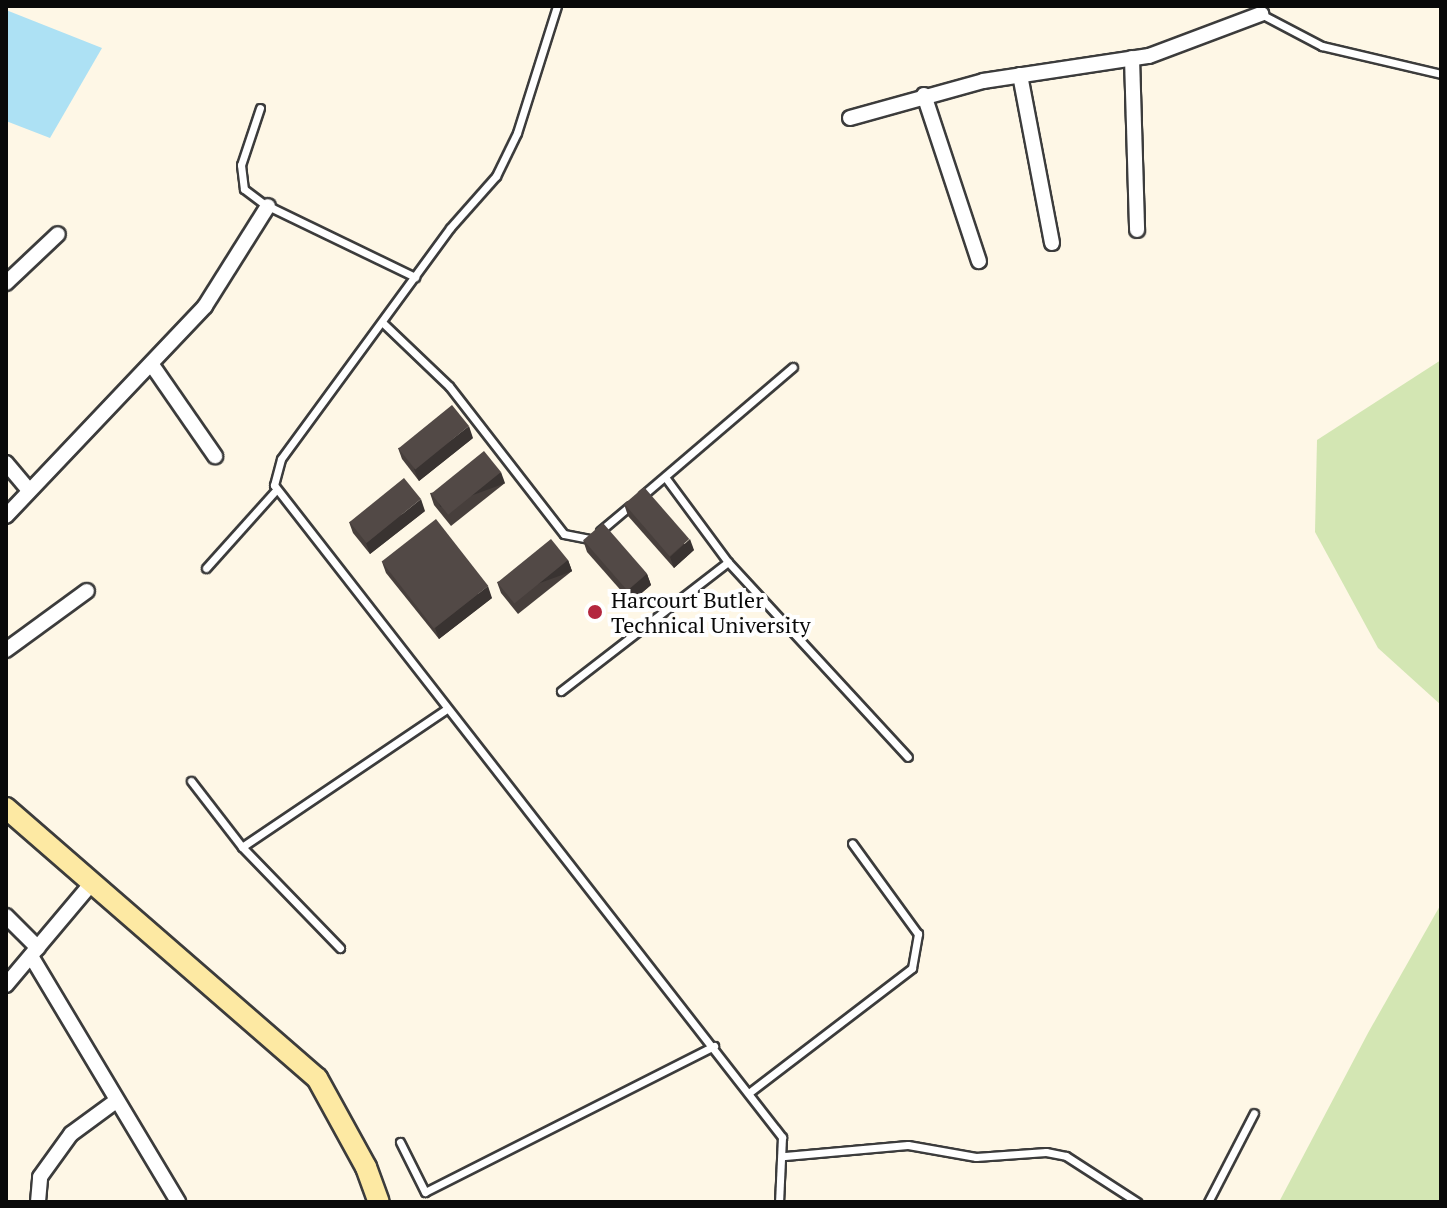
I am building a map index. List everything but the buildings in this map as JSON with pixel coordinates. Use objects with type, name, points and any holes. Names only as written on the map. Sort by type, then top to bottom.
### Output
[{"type":"street","points":[[850,118],[924,95],[1020,75],[1132,58],[1208,37],[1255,10]]},
{"type":"street","points":[[1132,58],[1137,230]]},
{"type":"street","points":[[1020,75],[1052,243]]},
{"type":"street","points":[[924,95],[979,261]]},
{"type":"street","points":[[6,516],[205,306],[268,206]]},
{"type":"street","points":[[6,283],[58,234]]},
{"type":"street","points":[[152,365],[215,456]]},
{"type":"street","points":[[6,463],[29,490]]},
{"type":"street","points":[[6,650],[87,591]]},
{"type":"street","points":[[6,808],[317,1078],[366,1167],[379,1202]]},
{"type":"street","points":[[6,985],[91,884]]},
{"type":"street","points":[[6,916],[34,952],[116,1101],[178,1202]]},
{"type":"street","points":[[38,1202],[40,1177],[71,1134],[116,1101]]},
{"type":"lane","points":[[557,6],[517,133],[496,176],[415,277],[281,459],[272,478],[276,490],[445,710],[714,1046],[782,1137],[785,1156],[779,1202]]},
{"type":"lane","points":[[1255,10],[1322,46],[1441,74]]},
{"type":"lane","points":[[260,108],[240,178],[244,189],[268,206],[415,277]]},
{"type":"lane","points":[[383,323],[449,386],[571,539],[592,538],[793,367]]},
{"type":"lane","points":[[665,477],[728,562],[908,757]]},
{"type":"lane","points":[[206,568],[276,490]]},
{"type":"lane","points":[[561,691],[728,562]]},
{"type":"lane","points":[[242,847],[445,710]]},
{"type":"lane","points":[[191,781],[242,847],[340,948]]},
{"type":"lane","points":[[750,1092],[912,968],[918,934],[852,843]]},
{"type":"lane","points":[[400,1142],[425,1192],[714,1046]]},
{"type":"lane","points":[[1208,1202],[1254,1113]]},
{"type":"lane","points":[[785,1156],[908,1145],[976,1157],[1046,1152],[1066,1156],[1137,1202]]},
{"type":"green space","points":[[1441,360],[1441,705],[1378,648],[1315,532],[1317,440]]},
{"type":"green space","points":[[1441,904],[1441,1202],[1279,1202],[1368,1033]]},
{"type":"water","points":[[6,10],[102,48],[50,138],[6,121]]},
{"type":"place","name":"Harcourt Butler Technical University","points":[[595,612]]}]
